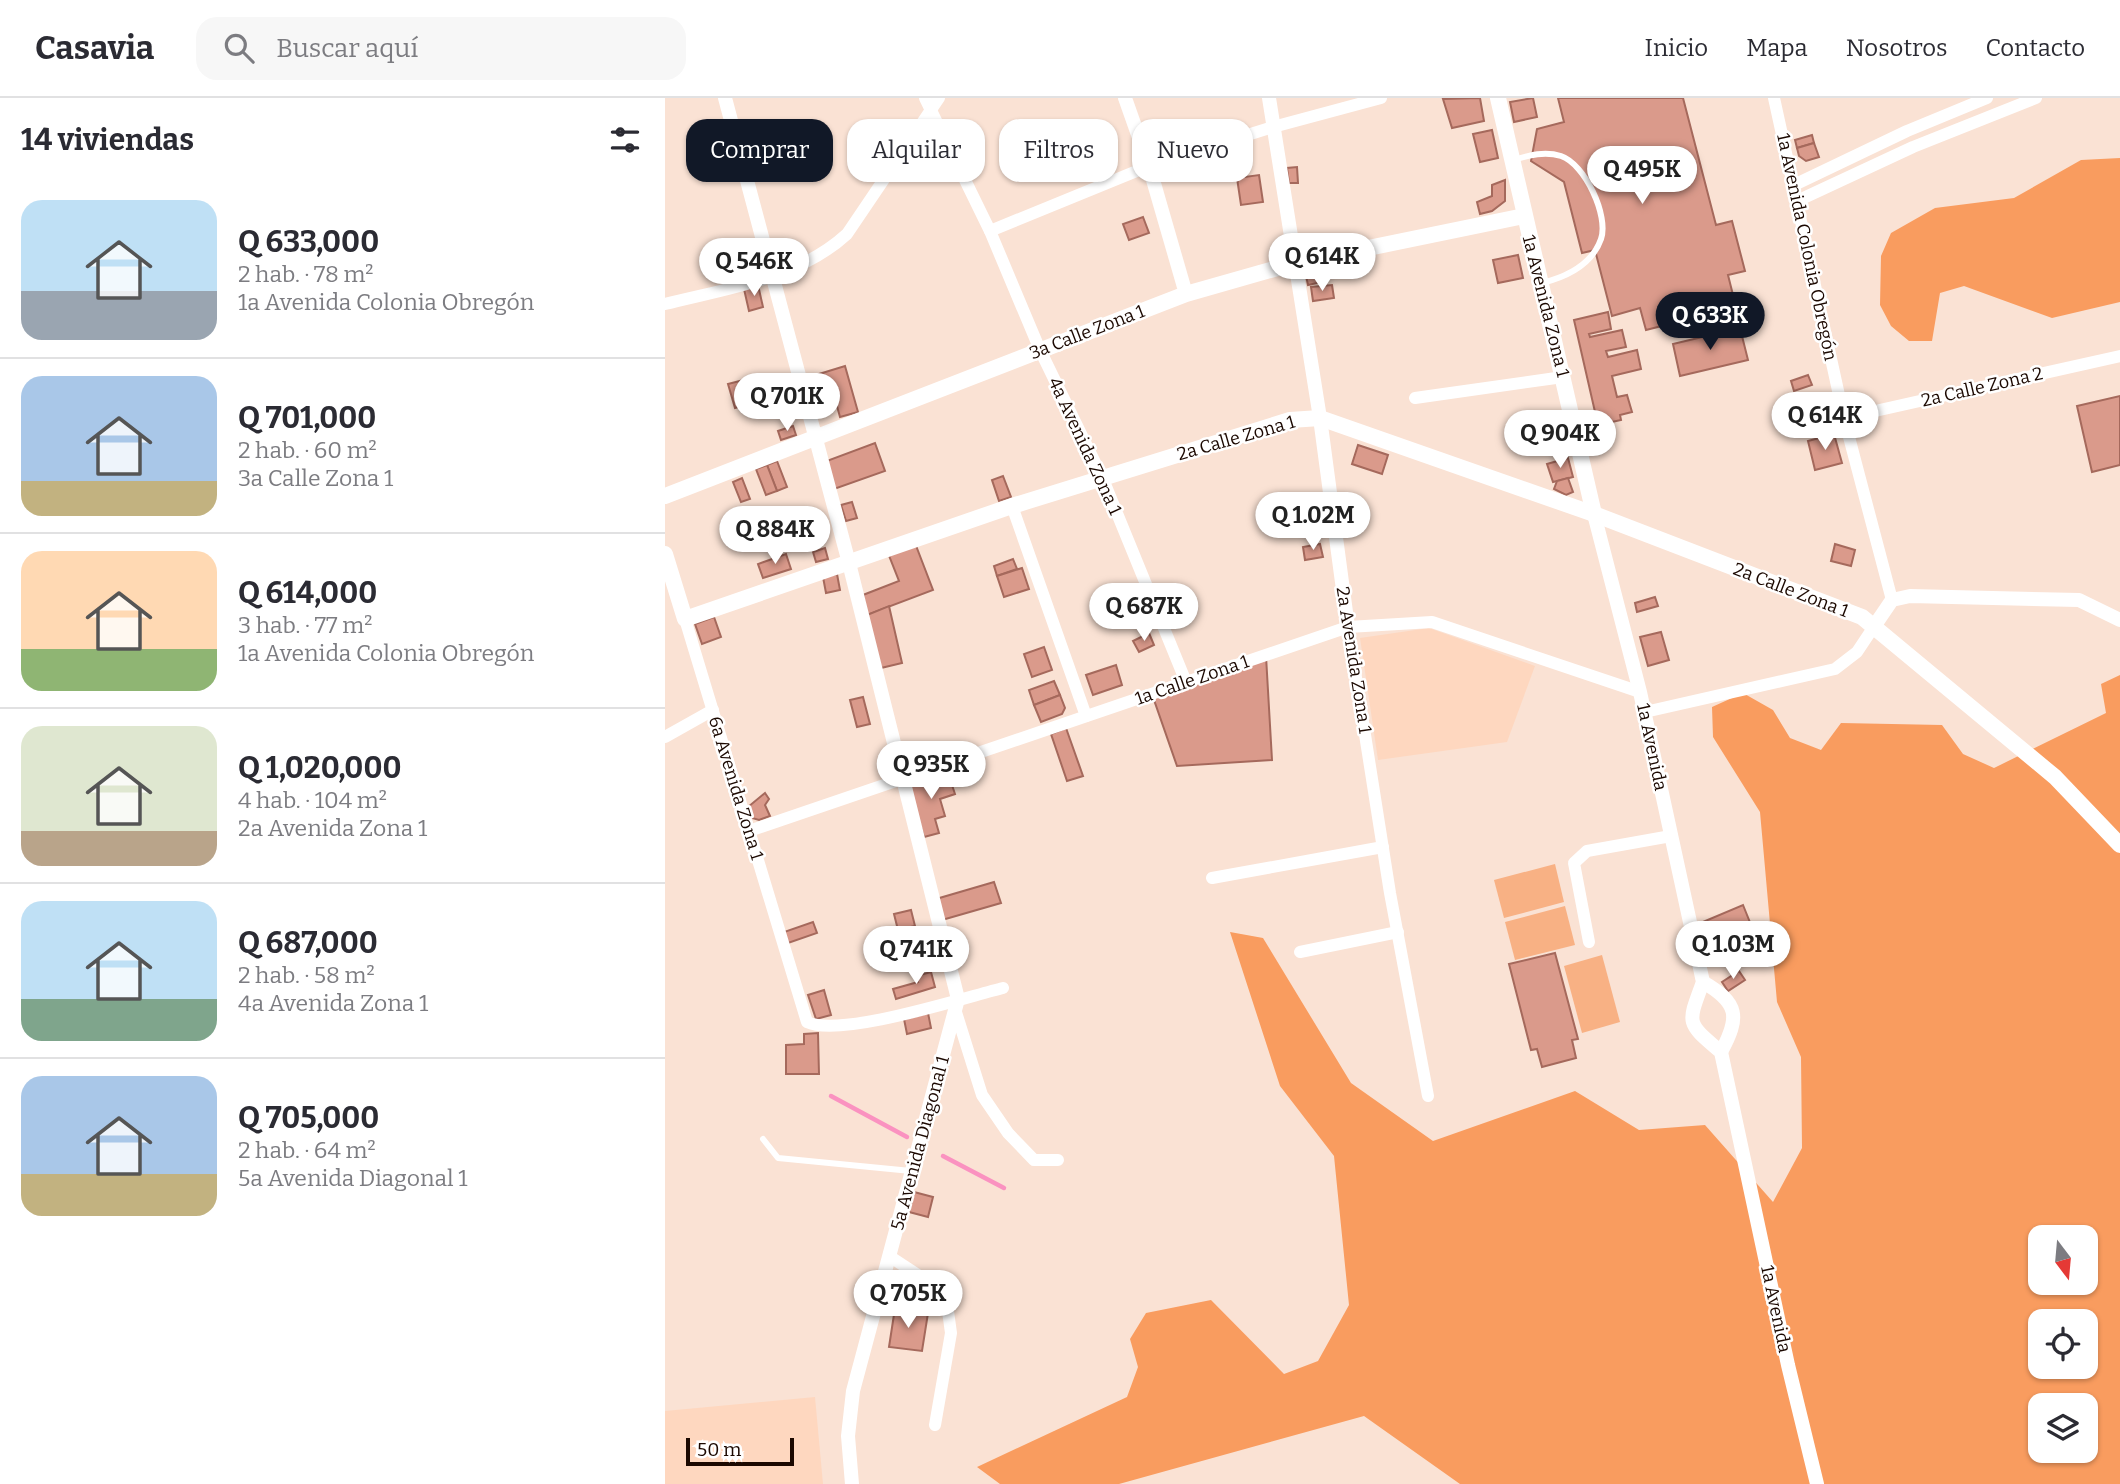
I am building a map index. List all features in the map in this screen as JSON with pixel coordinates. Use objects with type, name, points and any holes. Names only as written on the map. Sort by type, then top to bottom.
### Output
[{"type":"main road","name":"1a Avenida Zona 1","points":[[1498,98],[1594,514]]},
{"type":"main road","name":"3a Calle Zona 1","points":[[665,496],[1186,295],[1295,263],[1524,216]]},
{"type":"main road","name":"2a Calle Zona 1","points":[[685,619],[1012,506],[1290,420],[1320,418],[1594,514],[1868,621],[2055,778],[2120,845]]},
{"type":"main road","name":"6a Avenida Zona 1","points":[[665,554],[685,619]]},
{"type":"street","points":[[725,98],[849,563],[957,1004],[982,1095],[1008,1133],[1034,1160],[1058,1160]]},
{"type":"street","name":"4a Avenida Zona 1","points":[[925,98],[990,231],[1040,350],[1103,479],[1186,682]]},
{"type":"street","points":[[665,304],[772,276],[805,265],[829,251],[847,234],[939,98]]},
{"type":"street","points":[[1125,98],[1132,119]]},
{"type":"street","name":"2a Avenida Zona 1","points":[[1269,98],[1320,418],[1348,627],[1383,847],[1428,1096]]},
{"type":"street","points":[[1253,133],[1381,98]]},
{"type":"street","name":"1a Avenida Colonia Obregón","points":[[1774,98],[1845,418],[1892,600]]},
{"type":"street","points":[[1794,185],[1907,131],[1987,98],[1994,114]]},
{"type":"street","points":[[1797,201],[1913,147],[2036,98]]},
{"type":"street","points":[[1907,131],[1913,147]]},
{"type":"street","points":[[990,231],[1132,173]]},
{"type":"street","points":[[1154,182],[1186,295]]},
{"type":"street","name":"2a Calle Zona 2","points":[[1845,418],[2120,356]]},
{"type":"street","points":[[1415,398],[1563,377]]},
{"type":"street","points":[[1012,506],[1086,716]]},
{"type":"street","name":"1a Avenida","points":[[1594,514],[1640,692],[1702,985],[1692,1009],[1694,1026],[1703,1040],[1721,1052],[1788,1365],[1817,1484]]},
{"type":"street","points":[[1644,712],[1835,669],[1857,652],[1868,621],[1892,600],[1925,596],[2079,600],[2120,620]]},
{"type":"street","name":"6a Avenida Zona 1","points":[[685,619],[807,1022],[816,1026],[849,1025],[957,1004]]},
{"type":"street","name":"1a Calle Zona 1","points":[[749,831],[1348,627],[1432,622],[1640,692]]},
{"type":"street","points":[[665,737],[713,710]]},
{"type":"street","points":[[1589,942],[1574,863],[1579,856],[1587,851],[1671,836]]},
{"type":"street","points":[[1212,878],[1383,847]]},
{"type":"street","points":[[1300,952],[1398,932]]},
{"type":"street","points":[[1702,985],[1727,1000],[1734,1014],[1732,1031],[1721,1052]]},
{"type":"street","points":[[957,1004],[1003,988]]},
{"type":"street","name":"5a Avenida Diagonal 1","points":[[852,1484],[849,1414],[859,1368],[957,1004]]},
{"type":"street","points":[[889,1256],[924,1279],[947,1304],[951,1333],[935,1425]]},
{"type":"lane","points":[[1512,160],[1541,153],[1563,156],[1582,172],[1593,190],[1600,218],[1601,238],[1589,258],[1564,277],[1540,284]]},
{"type":"lane","points":[[763,1139],[778,1158],[913,1171]]},
{"type":"shaded area","points":[[2120,158],[2120,302],[2052,318],[1964,286],[1940,293],[1932,341],[1909,341],[1891,326],[1880,305],[1881,256],[1891,233],[1935,208],[2014,198],[2081,160]]},
{"type":"shaded area","points":[[1429,628],[1535,666],[1507,742],[1378,760],[1360,638]]},
{"type":"shaded area","points":[[2120,675],[2120,1484],[1460,1484],[1364,1416],[1119,1484],[1000,1484],[977,1467],[1127,1397],[1138,1367],[1130,1339],[1146,1313],[1211,1300],[1284,1374],[1318,1361],[1349,1305],[1334,1156],[1280,1086],[1230,932],[1263,938],[1351,1083],[1433,1141],[1575,1091],[1639,1130],[1705,1125],[1773,1202],[1802,1148],[1801,1057],[1777,1002],[1760,812],[1713,737],[1712,707],[1743,693],[1773,710],[1790,738],[1821,750],[1841,723],[1942,725],[1963,754],[1994,768],[2106,713],[2101,684]]},
{"type":"shaded area","points":[[1555,864],[1564,902],[1504,918],[1494,880]]},
{"type":"shaded area","points":[[1565,906],[1575,945],[1515,960],[1505,922]]},
{"type":"shaded area","points":[[1602,955],[1620,1022],[1582,1033],[1564,966]]},
{"type":"shaded area","points":[[815,1397],[823,1484],[665,1484],[665,1411]]},
{"type":"building","points":[[1480,98],[1484,121],[1452,128],[1443,99]]},
{"type":"building","points":[[1533,98],[1537,117],[1514,122],[1510,102]]},
{"type":"building","points":[[1558,98],[1683,98],[1716,225],[1732,221],[1745,271],[1728,275],[1736,307],[1646,330],[1640,308],[1612,316],[1595,250],[1582,253],[1564,182],[1531,161],[1537,129],[1564,122]]},
{"type":"building","points":[[1492,130],[1498,158],[1480,162],[1473,134]]},
{"type":"building","points":[[1812,135],[1814,143],[1797,148],[1795,140]]},
{"type":"building","points":[[1814,143],[1819,157],[1806,161],[1799,156],[1797,148]]},
{"type":"building","points":[[1297,167],[1298,183],[1289,183],[1287,168]]},
{"type":"building","points":[[1259,175],[1263,202],[1241,205],[1238,182],[1253,182],[1253,176]]},
{"type":"building","points":[[1505,180],[1505,201],[1492,211],[1480,214],[1477,202],[1492,196],[1492,185]]},
{"type":"building","points":[[1143,217],[1149,233],[1129,240],[1123,224]]},
{"type":"building","points":[[1518,255],[1523,278],[1498,283],[1493,260]]},
{"type":"building","points":[[1319,263],[1322,282],[1308,285],[1304,266]]},
{"type":"building","points":[[758,285],[763,307],[749,311],[744,289]]},
{"type":"building","points":[[1332,285],[1334,298],[1313,301],[1311,287]]},
{"type":"building","points":[[1608,312],[1611,329],[1589,334],[1590,337],[1622,330],[1626,347],[1606,351],[1608,357],[1637,350],[1641,369],[1612,376],[1617,397],[1627,395],[1632,412],[1620,415],[1621,420],[1598,425],[1574,320]]},
{"type":"building","points":[[1740,328],[1748,360],[1680,376],[1673,344]]},
{"type":"building","points":[[845,366],[858,412],[840,417],[832,388],[811,394],[806,378]]},
{"type":"building","points":[[763,375],[769,399],[735,408],[728,384]]},
{"type":"building","points":[[1808,375],[1812,385],[1794,391],[1791,381]]},
{"type":"building","points":[[2120,396],[2120,465],[2092,472],[2077,406]]},
{"type":"building","points":[[793,426],[796,435],[781,440],[778,431]]},
{"type":"building","points":[[1834,434],[1842,463],[1815,470],[1808,441]]},
{"type":"building","points":[[875,443],[885,471],[834,489],[824,462]]},
{"type":"building","points":[[1358,445],[1388,455],[1382,474],[1352,464]]},
{"type":"building","points":[[1568,458],[1573,477],[1553,482],[1547,464]]},
{"type":"building","points":[[777,461],[787,487],[777,491],[767,465]]},
{"type":"building","points":[[767,465],[777,491],[766,495],[756,469]]},
{"type":"building","points":[[1003,476],[1011,497],[999,501],[992,480]]},
{"type":"building","points":[[742,478],[750,499],[741,502],[733,482]]},
{"type":"building","points":[[1568,478],[1573,492],[1566,495],[1554,489],[1557,481]]},
{"type":"building","points":[[852,502],[857,518],[846,521],[841,505]]},
{"type":"building","points":[[915,543],[933,590],[867,615],[863,595],[899,581],[888,553]]},
{"type":"building","points":[[1320,544],[1323,557],[1305,560],[1303,547]]},
{"type":"building","points":[[1835,544],[1855,550],[1851,566],[1831,561]]},
{"type":"building","points":[[825,548],[828,559],[816,562],[813,552]]},
{"type":"building","points":[[786,554],[791,569],[763,578],[758,564]]},
{"type":"building","points":[[1013,559],[1017,569],[997,576],[994,566]]},
{"type":"building","points":[[1022,568],[1029,589],[1004,597],[997,576]]},
{"type":"building","points":[[837,574],[840,590],[826,593],[823,577]]},
{"type":"building","points":[[1655,597],[1658,606],[1637,612],[1635,603]]},
{"type":"building","points":[[889,606],[902,663],[881,668],[867,615]]},
{"type":"building","points":[[714,617],[721,637],[702,644],[695,624]]},
{"type":"building","points":[[1661,632],[1669,660],[1648,666],[1640,637]]},
{"type":"building","points":[[1149,633],[1154,645],[1139,652],[1133,641]]},
{"type":"building","points":[[1044,647],[1052,670],[1032,677],[1024,654]]},
{"type":"building","points":[[1266,656],[1272,760],[1177,766],[1153,697]]},
{"type":"building","points":[[1116,665],[1122,685],[1093,695],[1086,675]]},
{"type":"building","points":[[1054,681],[1060,695],[1034,705],[1029,690]]},
{"type":"building","points":[[1060,695],[1065,708],[1062,714],[1041,722],[1034,705]]},
{"type":"building","points":[[863,697],[870,724],[857,727],[850,700]]},
{"type":"building","points":[[1066,728],[1083,776],[1067,781],[1051,734]]},
{"type":"building","points":[[948,773],[955,794],[940,799],[945,816],[935,819],[939,833],[924,837],[908,786]]},
{"type":"building","points":[[765,793],[769,799],[765,805],[770,816],[759,820],[752,818],[748,807]]},
{"type":"building","points":[[994,882],[1001,903],[942,920],[936,899]]},
{"type":"building","points":[[1743,905],[1751,925],[1707,944],[1698,924]]},
{"type":"building","points":[[911,910],[915,926],[898,930],[894,914]]},
{"type":"building","points":[[813,922],[817,933],[788,943],[784,932]]},
{"type":"building","points":[[1555,953],[1578,1039],[1572,1040],[1576,1058],[1542,1067],[1537,1049],[1531,1050],[1509,964]]},
{"type":"building","points":[[1739,971],[1745,980],[1728,991],[1722,982]]},
{"type":"building","points":[[931,972],[935,987],[896,999],[893,989],[918,982],[916,976]]},
{"type":"building","points":[[824,990],[831,1015],[816,1019],[808,995]]},
{"type":"building","points":[[928,1013],[931,1028],[907,1034],[904,1019]]},
{"type":"building","points":[[818,1033],[819,1074],[786,1074],[786,1045],[804,1044],[804,1034]]},
{"type":"building","points":[[914,1192],[933,1197],[928,1217],[909,1212]]},
{"type":"building","points":[[895,1308],[928,1313],[922,1351],[889,1347]]},
{"type":"waterway","points":[[831,1096],[907,1137]]},
{"type":"waterway","points":[[943,1156],[1004,1188]]}]
